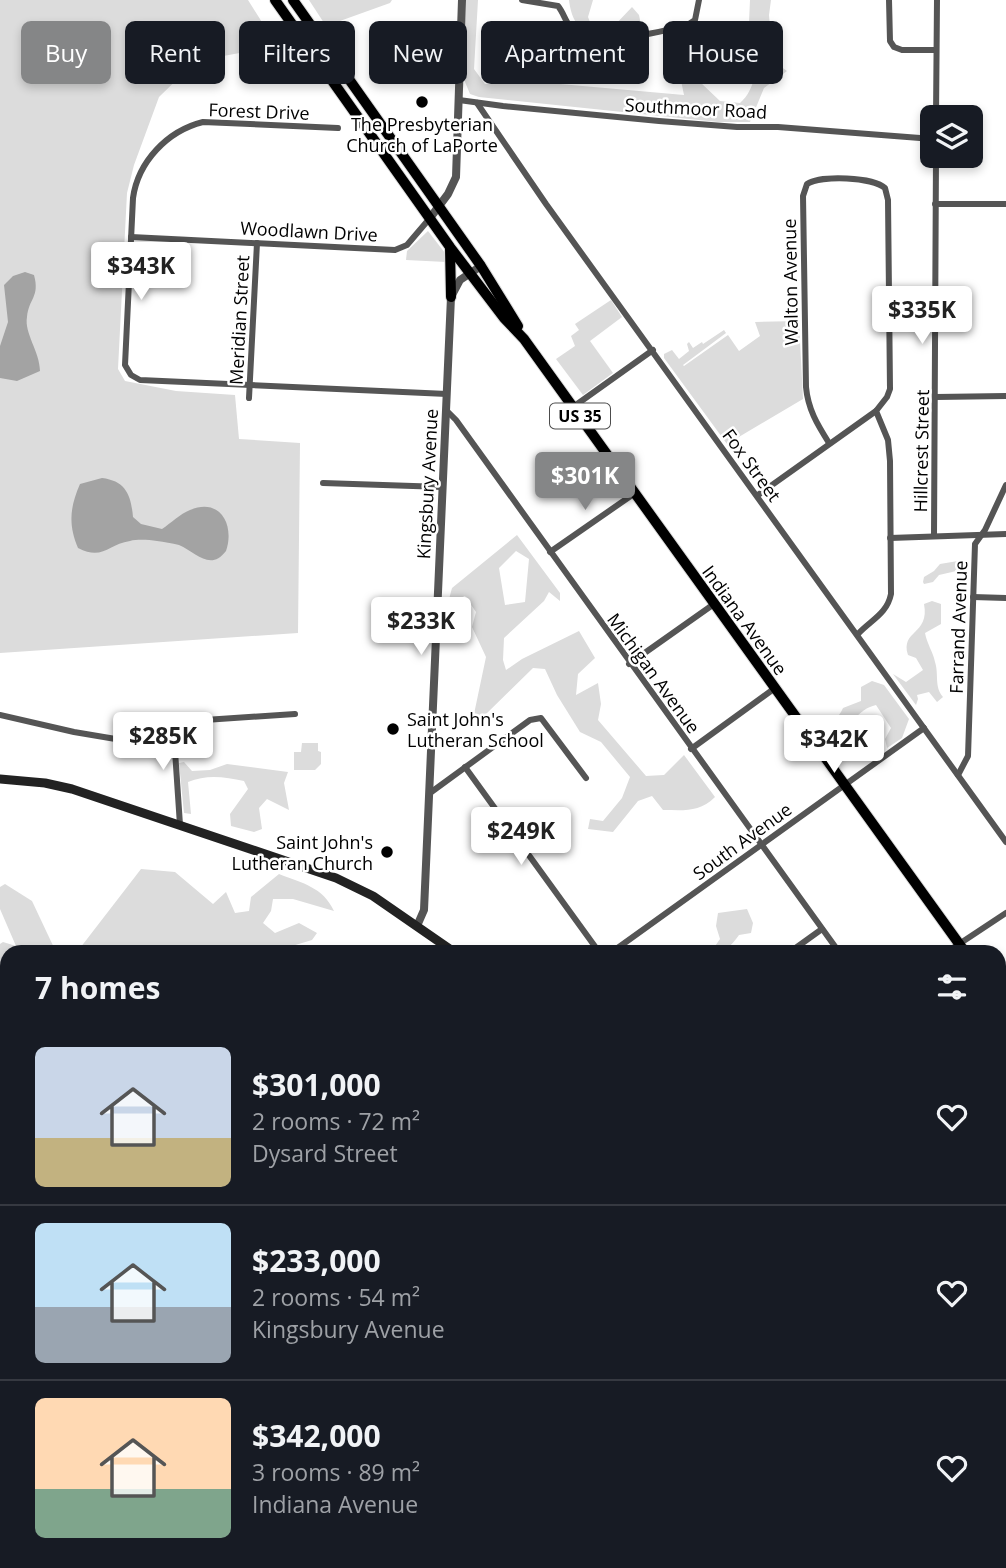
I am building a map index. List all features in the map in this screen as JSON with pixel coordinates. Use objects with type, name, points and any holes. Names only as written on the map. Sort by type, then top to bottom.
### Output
[{"type":"main road","name":"Indiana Avenue","points":[[275,0],[290,21]]},
{"type":"main road","name":"Indiana Avenue","points":[[293,0],[307,21]]},
{"type":"main road","name":"Indiana Avenue","points":[[335,84],[469,273],[524,339]]},
{"type":"main road","name":"Indiana Avenue","points":[[351,84],[481,266],[524,339],[960,945]]},
{"type":"main road","points":[[450,247],[451,297]]},
{"type":"main road","points":[[0,779],[72,789],[336,878],[373,896],[444,945]]},
{"type":"street","points":[[430,218],[456,177],[462,0]]},
{"type":"street","points":[[522,0],[559,3],[569,25],[576,31],[594,38],[615,39],[686,26],[695,20],[699,0]]},
{"type":"street","points":[[890,0],[890,41],[894,47],[902,50],[936,50]]},
{"type":"street","points":[[936,105],[937,0]]},
{"type":"street","name":"Southmoor Road","points":[[459,100],[672,122],[920,138]]},
{"type":"street","name":"Fox Street","points":[[477,103],[546,204],[1006,842]]},
{"type":"street","name":"Forest Drive","points":[[250,386],[140,380],[131,375],[125,365],[132,198],[143,166],[159,147],[190,126],[210,122],[338,128]]},
{"type":"street","name":"Hillcrest Street","points":[[934,536],[936,168]]},
{"type":"street","name":"Walton Avenue","points":[[829,443],[811,412],[806,387],[803,196],[807,184],[821,179],[875,181],[885,188],[888,200],[890,389],[876,411]]},
{"type":"street","points":[[935,204],[1006,205]]},
{"type":"street","name":"Woodlawn Drive","points":[[131,237],[395,250],[407,245],[430,218]]},
{"type":"street","name":"Meridian Street","points":[[249,398],[257,243]]},
{"type":"street","points":[[451,297],[460,279],[481,266]]},
{"type":"street","name":"Kingsbury Avenue","points":[[417,926],[424,910],[451,297]]},
{"type":"street","points":[[573,407],[653,350]]},
{"type":"street","points":[[250,386],[447,394]]},
{"type":"street","points":[[936,397],[1006,396]]},
{"type":"street","name":"Michigan Avenue","points":[[446,410],[834,945]]},
{"type":"street","points":[[758,495],[876,411],[888,440],[890,600],[880,616],[858,634]]},
{"type":"street","points":[[323,483],[443,487]]},
{"type":"street","name":"Farrand Avenue","points":[[958,775],[968,756],[975,544],[1006,485]]},
{"type":"street","points":[[550,552],[635,493]]},
{"type":"street","points":[[880,505],[890,505]]},
{"type":"street","points":[[890,538],[1006,534]]},
{"type":"street","points":[[973,597],[1006,598]]},
{"type":"street","points":[[629,664],[714,604]]},
{"type":"street","points":[[691,749],[775,688]]},
{"type":"street","points":[[180,825],[175,728],[183,722],[295,713]]},
{"type":"street","points":[[0,715],[74,732],[175,749]]},
{"type":"street","points":[[430,793],[530,720],[541,718],[586,778]]},
{"type":"street","name":"South Avenue","points":[[622,945],[923,728]]},
{"type":"street","points":[[465,767],[594,945]]},
{"type":"street","points":[[966,945],[1006,913]]},
{"type":"street","points":[[800,945],[822,929]]},
{"type":"shaded area","points":[[0,0],[248,0],[261,21],[239,21],[239,53],[225,56],[225,21],[125,21],[125,84],[172,84],[159,97],[134,165],[127,193],[118,369],[125,381],[176,391],[235,395],[239,439],[300,443],[298,633],[0,653]]},
{"type":"shaded area","points":[[309,0],[392,0],[340,21],[323,21]]},
{"type":"shaded area","points":[[466,0],[478,0],[474,69],[481,79],[481,84],[560,84],[684,95],[682,84],[702,84],[720,101],[740,103],[752,84],[769,84],[764,88],[750,122],[718,122],[479,97],[470,94],[466,84]]},
{"type":"shaded area","points":[[569,0],[593,0],[588,17],[590,21],[575,21]]},
{"type":"shaded area","points":[[750,0],[771,0],[770,21],[749,21]]},
{"type":"shaded area","points":[[632,7],[640,21],[619,21]]},
{"type":"shaded area","points":[[428,231],[445,253],[446,262],[406,260],[407,251]]},
{"type":"shaded area","points":[[25,272],[34,275],[36,282],[27,323],[40,371],[17,381],[0,378],[0,346],[8,322],[4,285],[13,276]]},
{"type":"shaded area","points":[[611,300],[622,317],[590,341],[613,373],[583,395],[556,359],[575,346],[571,336],[579,330],[575,324]]},
{"type":"shaded area","points":[[799,321],[803,399],[727,444],[664,358],[664,354],[672,350],[679,359],[689,351],[689,342],[693,348],[724,330],[726,333],[684,366],[728,335],[739,351],[760,336],[755,322]]},
{"type":"shaded area","points":[[102,478],[117,482],[126,490],[133,517],[141,524],[162,529],[190,510],[210,507],[217,510],[223,516],[228,532],[226,551],[220,557],[209,560],[179,545],[151,540],[122,543],[94,553],[78,548],[72,523],[72,508],[77,492],[80,484]]},
{"type":"shaded area","points":[[517,535],[560,593],[560,601],[549,592],[544,601],[504,638],[503,660],[506,670],[522,659],[579,631],[595,658],[578,674],[576,695],[598,683],[601,704],[598,720],[646,776],[664,775],[684,755],[715,797],[697,808],[663,810],[652,796],[638,801],[613,832],[588,829],[590,819],[603,821],[622,798],[630,777],[601,742],[580,732],[557,695],[545,669],[533,668],[484,716],[474,714],[486,657],[472,627],[476,612],[465,596],[448,603],[452,588]],"holes":[[[516,551],[529,559],[525,602],[505,605],[499,568]]]},
{"type":"shaded area","points":[[964,560],[968,566],[965,569],[939,575],[933,582],[924,584],[924,577],[940,564]]},
{"type":"shaded area","points":[[932,601],[941,604],[941,624],[925,633],[943,697],[937,702],[929,692],[917,695],[916,705],[893,674],[906,682],[923,670],[916,658],[908,655],[907,647],[911,636],[923,622],[924,604]]},
{"type":"shaded area","points":[[872,681],[884,685],[909,719],[902,738],[887,748],[885,739],[891,728],[876,705],[837,728],[833,738],[830,736],[828,728],[843,708],[861,701],[861,687]]},
{"type":"shaded area","points":[[302,743],[318,743],[321,764],[315,770],[294,770],[294,752],[301,752]]},
{"type":"shaded area","points":[[184,762],[192,771],[210,770],[227,764],[288,772],[284,783],[289,810],[267,799],[259,808],[262,829],[254,832],[231,826],[230,814],[248,789],[244,781],[209,777],[188,782],[191,814],[184,813],[179,763]]},
{"type":"shaded area","points":[[141,869],[175,872],[213,904],[226,892],[235,913],[249,911],[251,897],[279,874],[318,891],[334,911],[293,899],[273,899],[271,911],[263,923],[275,933],[299,923],[317,933],[312,940],[295,945],[82,945]]},
{"type":"shaded area","points":[[5,884],[32,901],[53,945],[16,945],[0,909],[0,887]]},
{"type":"shaded area","points":[[747,909],[753,923],[751,933],[739,935],[731,945],[716,945],[720,939],[716,926],[718,913]]},
{"type":"place","name":"The Presbyterian Church of LaPorte","points":[[422,102]]},
{"type":"place","name":"Saint John's Lutheran School","points":[[393,729]]},
{"type":"place","name":"Saint John's Lutheran Church","points":[[387,852]]}]
